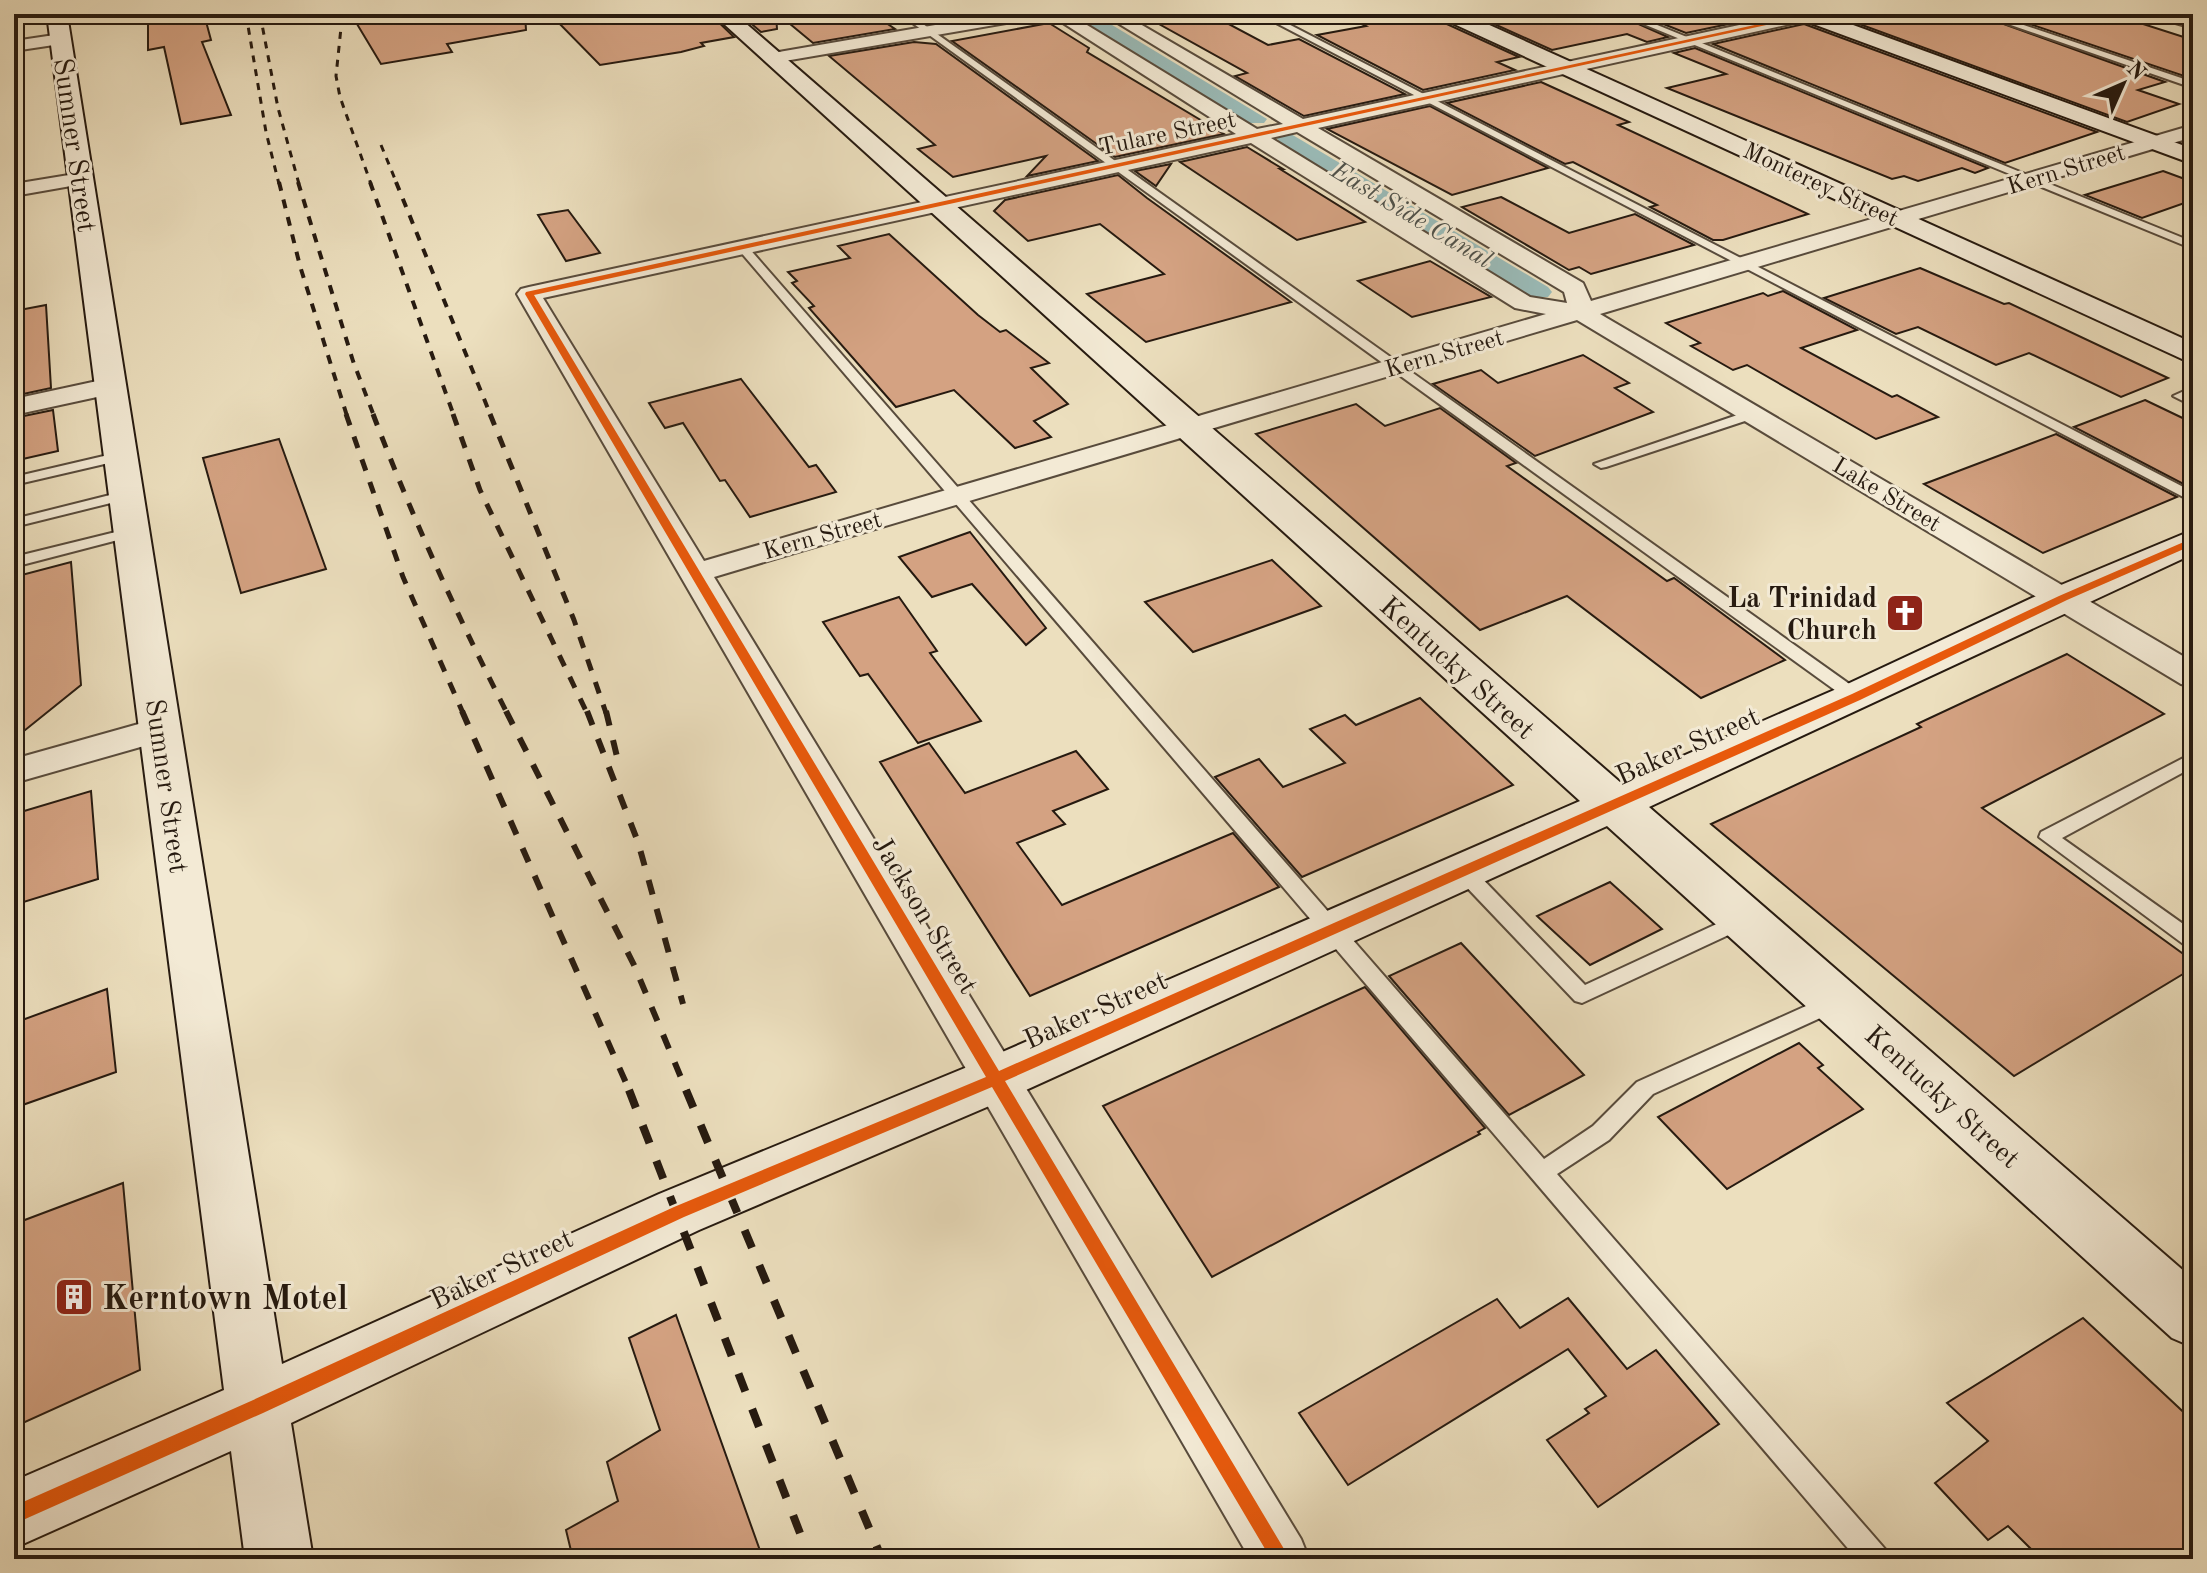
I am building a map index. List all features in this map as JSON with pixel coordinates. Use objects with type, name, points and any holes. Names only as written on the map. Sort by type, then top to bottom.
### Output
[{"type":"street","name":"Kentucky Street","points":[[723,14],[2193,1318]]},
{"type":"street","points":[[773,58],[1029,14]]},
{"type":"street","name":"Lake Street","points":[[1057,14],[1523,303],[1582,313],[2193,676]]},
{"type":"street","name":"Lake Street","points":[[1111,14],[1575,288],[1582,313]]},
{"type":"street","name":"Monterey Street","points":[[1448,14],[2193,355]]},
{"type":"street","points":[[1808,14],[2193,157]]},
{"type":"street","name":"Tulare Street","points":[[529,294],[1808,14]]},
{"type":"street","points":[[2164,14],[2193,23]]},
{"type":"street","points":[[14,46],[59,27]]},
{"type":"street","name":"Sumner Street","points":[[59,27],[279,1559]]},
{"type":"street","name":"Kern Street","points":[[695,573],[2193,131]]},
{"type":"street","points":[[14,190],[81,179]]},
{"type":"street","name":"Jackson Street","points":[[529,294],[1281,1559]]},
{"type":"street","points":[[14,407],[111,386]]},
{"type":"street","name":"Baker Street","points":[[14,1515],[257,1407],[679,1212],[996,1079],[1856,697],[2063,598],[2193,541]]},
{"type":"street","points":[[14,771],[160,730]]},
{"type":"lane","points":[[904,14],[1113,167],[1856,697]]},
{"type":"lane","points":[[1263,14],[2193,498]]},
{"type":"lane","points":[[1623,14],[2193,246]]},
{"type":"lane","points":[[1983,14],[2193,85]]},
{"type":"lane","points":[[743,248],[1875,1559]]},
{"type":"lane","points":[[2193,391],[2180,396],[2193,402]]},
{"type":"lane","points":[[1601,464],[1752,414]]},
{"type":"lane","points":[[14,481],[121,456]]},
{"type":"lane","points":[[14,523],[126,495]]},
{"type":"lane","points":[[14,562],[132,532]]},
{"type":"lane","points":[[2193,759],[2048,837],[2193,941]]},
{"type":"lane","points":[[1463,871],[1582,995],[1743,920]]},
{"type":"lane","points":[[1542,1172],[1601,1133],[1645,1088],[1835,1001]]},
{"type":"building","points":[[148,14],[204,14],[211,40],[202,42],[231,115],[181,124],[164,47],[148,50]]},
{"type":"building","points":[[351,14],[525,14],[526,30],[447,44],[452,52],[381,64]]},
{"type":"building","points":[[550,14],[710,14],[734,37],[701,43],[704,46],[681,52],[600,65]]},
{"type":"building","points":[[740,14],[776,14],[777,29],[761,32]]},
{"type":"building","points":[[778,14],[873,14],[895,29],[813,43]]},
{"type":"building","points":[[1141,14],[1210,14],[1268,45],[1299,39],[1405,94],[1304,116],[1235,76],[1247,73]]},
{"type":"building","points":[[1342,14],[1435,14],[1440,21],[1519,57],[1497,62],[1515,70],[1423,90],[1317,35],[1366,26]]},
{"type":"building","points":[[1472,14],[1616,14],[1668,37],[1647,42],[1627,34],[1552,50]]},
{"type":"building","points":[[1638,14],[1776,14],[1686,33]]},
{"type":"building","points":[[1832,14],[1976,14],[2165,82],[2138,90],[2179,104],[2127,122]]},
{"type":"building","points":[[2000,14],[2112,14],[2193,40],[2193,73],[2184,76]]},
{"type":"building","points":[[1049,23],[1089,48],[1087,52],[1224,134],[1115,157],[952,41]]},
{"type":"building","points":[[1804,24],[2097,132],[2005,163],[1713,44]]},
{"type":"building","points":[[914,42],[936,44],[1098,161],[1027,176],[1046,156],[953,177],[918,149],[935,145],[829,56]]},
{"type":"building","points":[[1695,48],[1988,168],[1975,173],[1962,168],[1918,181],[1904,176],[1892,179],[1667,88],[1726,74],[1674,53]]},
{"type":"building","points":[[1541,82],[1629,122],[1618,125],[1808,214],[1723,240],[1713,240],[1650,207],[1657,205],[1573,162],[1565,164],[1447,103]]},
{"type":"building","points":[[1430,106],[1548,168],[1452,195],[1327,129]]},
{"type":"building","points":[[1247,147],[1365,222],[1297,240],[1180,162]]},
{"type":"building","points":[[1171,164],[1156,186],[1135,171]]},
{"type":"building","points":[[2163,171],[2193,182],[2193,200],[2142,218],[2085,195]]},
{"type":"building","points":[[1118,175],[1291,302],[1146,342],[1087,294],[1164,274],[1100,224],[1028,241],[994,211],[1005,200]]},
{"type":"building","points":[[1501,197],[1569,233],[1635,214],[1694,245],[1591,274],[1579,267],[1569,270],[1462,207]]},
{"type":"building","points":[[568,210],[600,253],[566,261],[538,215]]},
{"type":"building","points":[[889,234],[978,315],[1000,332],[1006,330],[1049,363],[1031,368],[1068,404],[1034,421],[1051,437],[1015,448],[954,390],[896,407],[809,308],[814,306],[792,283],[797,281],[788,272],[850,258],[838,246]]},
{"type":"building","points":[[1430,261],[1491,297],[1412,317],[1358,281]]},
{"type":"building","points":[[1920,268],[2004,304],[2009,303],[2168,378],[2121,397],[2029,353],[1996,365],[1918,327],[1896,334],[1824,298]]},
{"type":"building","points":[[1783,291],[1857,330],[1801,348],[1892,397],[1897,395],[1938,417],[1876,439],[1747,365],[1733,370],[1691,346],[1700,343],[1666,323],[1763,293],[1768,296]]},
{"type":"building","points":[[46,305],[51,388],[14,396],[14,311]]},
{"type":"building","points":[[1583,355],[1629,383],[1615,388],[1653,412],[1535,456],[1433,384],[1481,370],[1498,383]]},
{"type":"building","points":[[741,379],[809,467],[816,465],[836,492],[750,517],[725,480],[720,481],[683,423],[665,428],[649,403]]},
{"type":"building","points":[[2145,400],[2193,423],[2193,489],[2074,427]]},
{"type":"building","points":[[1356,404],[1385,426],[1440,408],[1516,463],[1507,466],[1667,581],[1674,578],[1785,660],[1701,698],[1567,596],[1480,630],[1256,434]]},
{"type":"building","points":[[53,410],[58,451],[14,461],[14,418]]},
{"type":"building","points":[[2056,434],[2177,497],[2043,553],[1924,484]]},
{"type":"building","points":[[279,439],[326,569],[241,593],[203,458]]},
{"type":"building","points":[[970,532],[1046,628],[1026,645],[972,584],[932,597],[899,557]]},
{"type":"building","points":[[1272,560],[1321,606],[1193,652],[1145,602]]},
{"type":"building","points":[[71,562],[81,685],[14,739],[14,577]]},
{"type":"building","points":[[899,597],[937,651],[930,653],[981,721],[918,743],[868,674],[860,676],[823,622]]},
{"type":"building","points":[[2067,654],[2164,714],[1982,808],[2193,961],[2193,968],[2014,1076],[1711,824],[1921,727],[1917,724]]},
{"type":"building","points":[[1420,698],[1513,785],[1302,877],[1215,777],[1259,759],[1283,787],[1345,763],[1310,729],[1345,715],[1356,725]]},
{"type":"building","points":[[929,743],[965,793],[1076,751],[1108,789],[1053,811],[1065,824],[1017,843],[1062,905],[1233,833],[1279,887],[1030,996],[880,762]]},
{"type":"building","points":[[91,791],[98,879],[14,905],[14,814]]},
{"type":"building","points":[[1610,882],[1662,929],[1590,965],[1537,916]]},
{"type":"building","points":[[1461,943],[1584,1075],[1509,1115],[1389,976]]},
{"type":"building","points":[[1365,987],[1485,1128],[1478,1132],[1480,1134],[1212,1277],[1103,1106]]},
{"type":"building","points":[[107,989],[116,1072],[14,1108],[14,1023]]},
{"type":"building","points":[[1799,1043],[1823,1065],[1818,1068],[1863,1109],[1727,1189],[1658,1117]]},
{"type":"building","name":"Kerntown Motel","points":[[123,1183],[140,1370],[14,1427],[14,1224]]},
{"type":"building","points":[[1568,1298],[1627,1369],[1656,1350],[1719,1424],[1598,1507],[1547,1440],[1589,1413],[1585,1409],[1606,1396],[1568,1349],[1348,1485],[1299,1413],[1497,1299],[1520,1328]]},
{"type":"building","points":[[676,1315],[763,1559],[573,1559],[566,1530],[618,1501],[607,1462],[660,1430],[629,1338]]},
{"type":"building","points":[[2083,1318],[2193,1421],[2193,1559],[2041,1559],[2008,1526],[1988,1540],[1935,1483],[1988,1441],[1947,1403]]},
{"type":"waterway","name":"East Side Canal","points":[[1081,14],[1257,119]]},
{"type":"waterway","name":"East Side Canal","points":[[1286,137],[1539,292]]},
{"type":"railway","points":[[246,14],[266,132],[279,184]]},
{"type":"railway","points":[[260,14],[278,108],[299,184]]},
{"type":"railway","points":[[342,18],[336,76],[340,97],[371,184]]},
{"type":"railway","points":[[381,145],[397,184]]},
{"type":"railway","points":[[279,182],[300,266],[347,416]]},
{"type":"railway","points":[[298,182],[353,361],[374,416]]},
{"type":"railway","points":[[370,182],[454,416]]},
{"type":"railway","points":[[396,182],[491,416]]},
{"type":"railway","points":[[346,414],[403,577],[463,713]]},
{"type":"railway","points":[[373,414],[436,565],[506,711]]},
{"type":"railway","points":[[453,414],[480,490],[587,713]]},
{"type":"railway","points":[[490,414],[574,620],[606,713]]},
{"type":"railway","points":[[462,711],[630,1092]]},
{"type":"railway","points":[[506,711],[634,965],[687,1092]]},
{"type":"railway","points":[[587,711],[638,842],[683,1004]]},
{"type":"railway","points":[[606,711],[619,765]]},
{"type":"railway","points":[[629,1090],[810,1559]]},
{"type":"railway","points":[[686,1090],[882,1559]]},
{"type":"cycle path","points":[[1281,1559],[529,294],[1813,14]]},
{"type":"cycle path","points":[[14,1515],[257,1407],[679,1212],[996,1079],[1856,697],[2063,598],[2193,541]]},
{"type":"place","name":"La Trinidad Church","points":[[1905,613]]},
{"type":"place","name":"Kerntown Motel","points":[[74,1297]]}]
